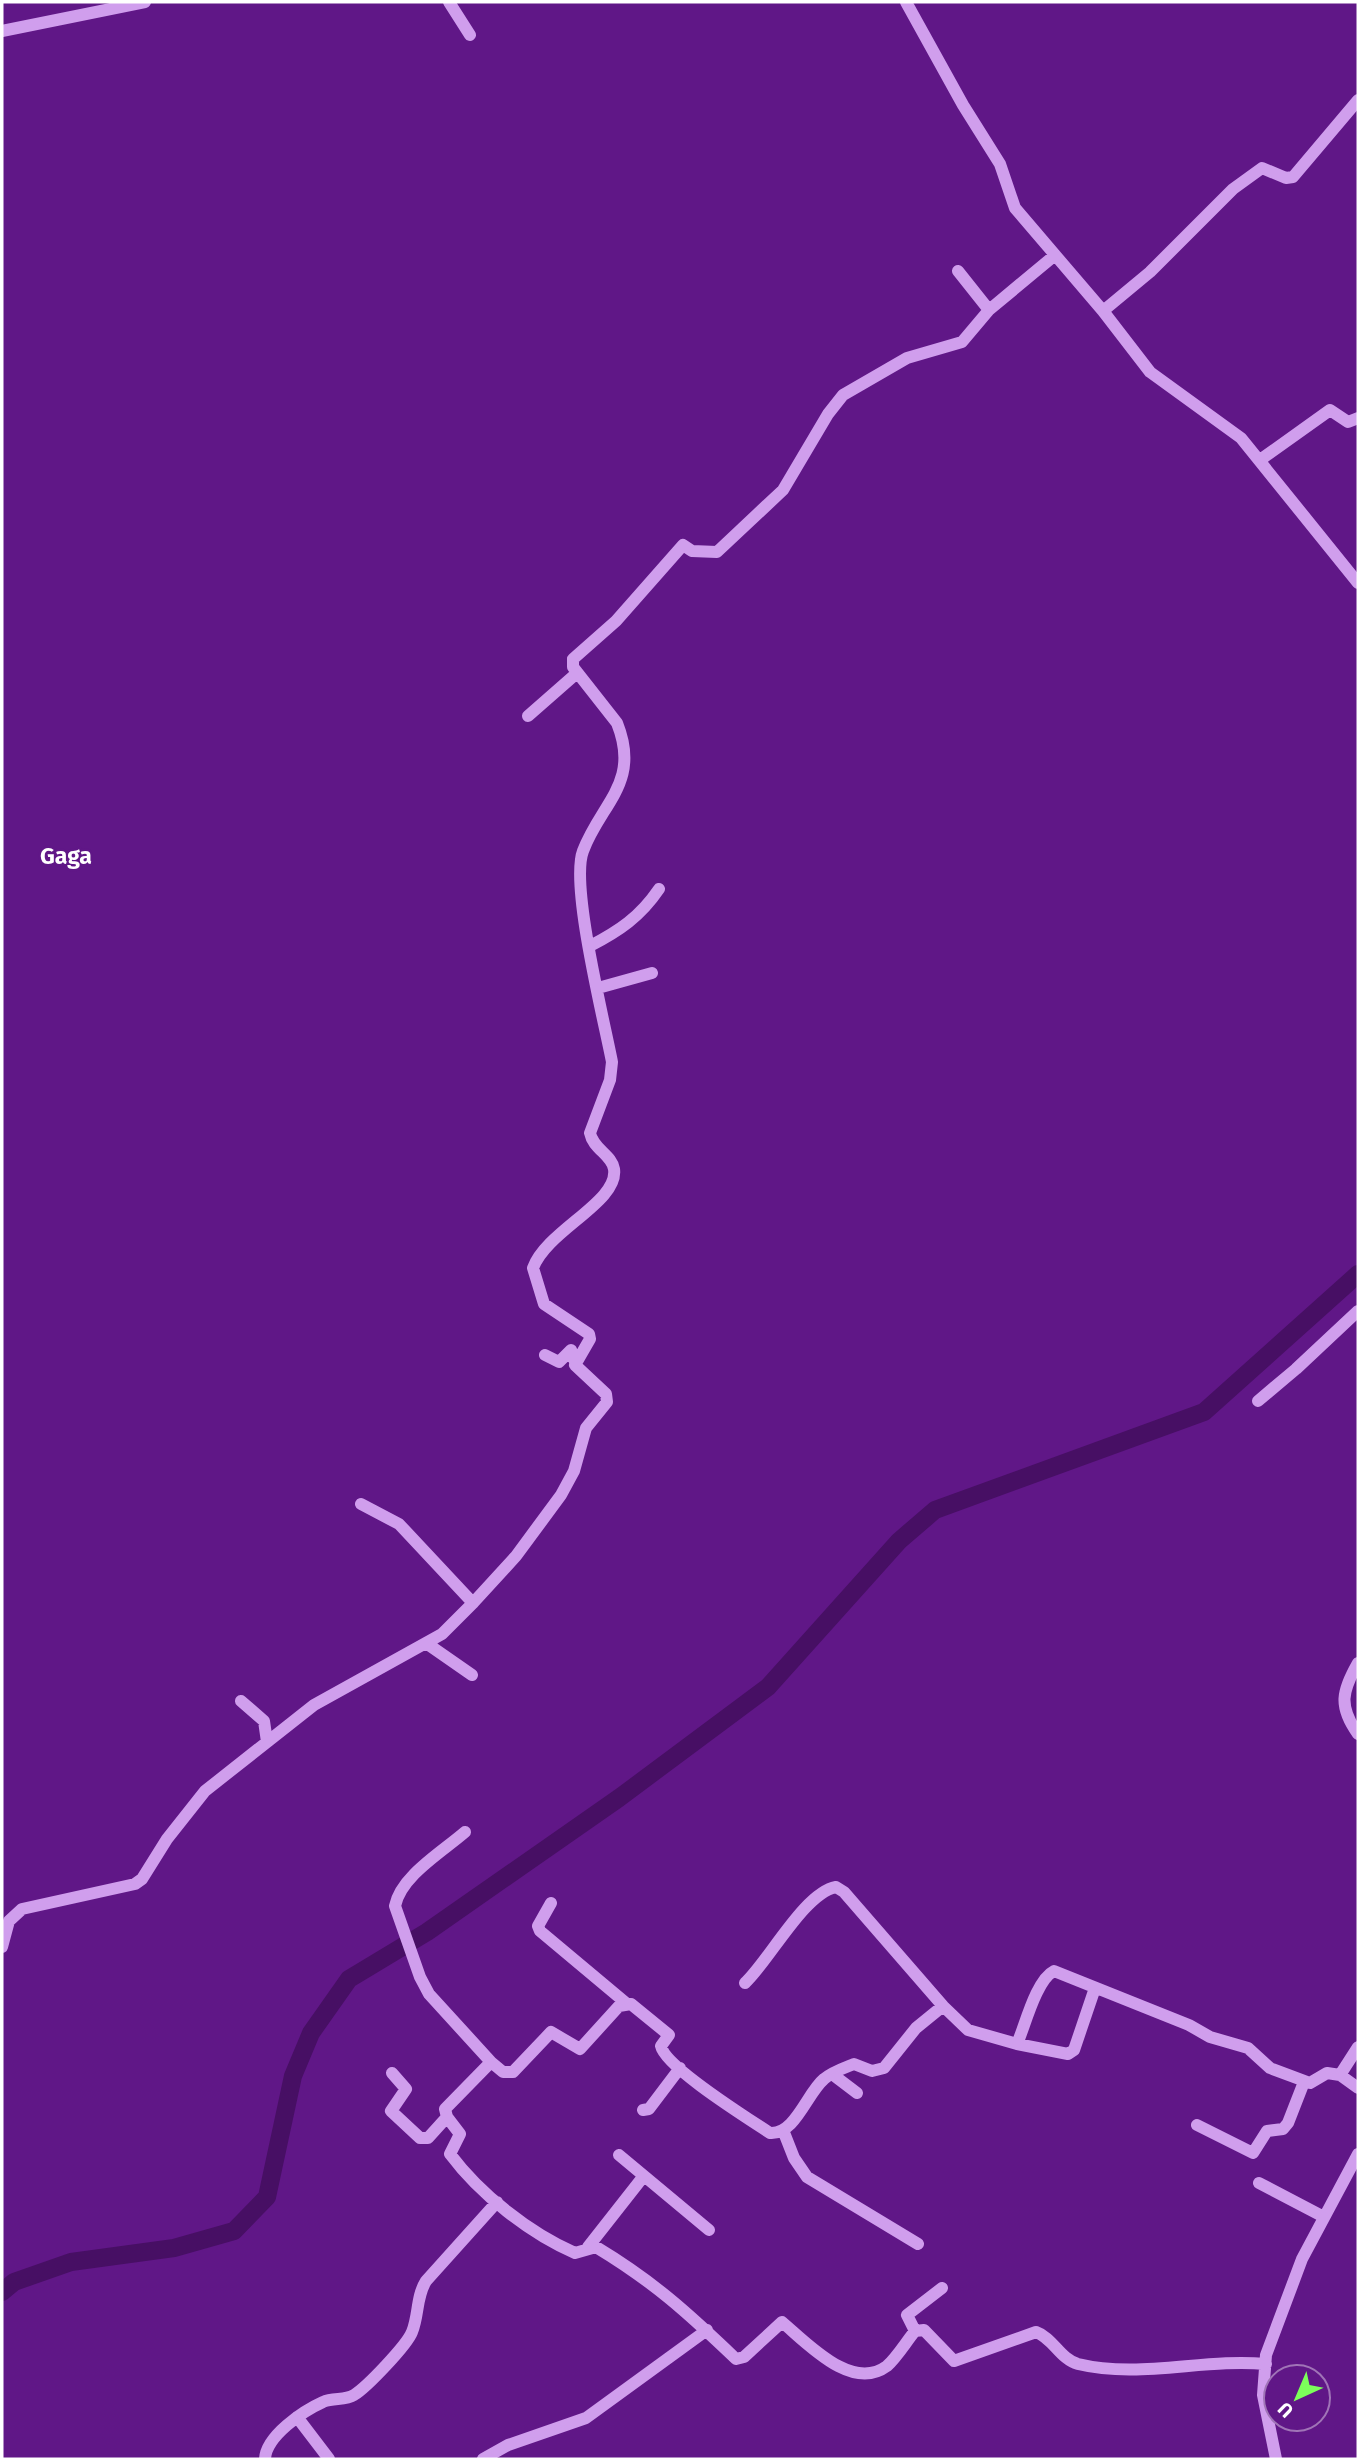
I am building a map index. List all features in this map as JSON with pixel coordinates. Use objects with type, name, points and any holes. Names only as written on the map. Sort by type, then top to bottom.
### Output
[{"type":"street","points":[[2,31],[145,2]]},
{"type":"street","points":[[449,2],[470,35]]},
{"type":"street","points":[[906,2],[1000,164],[1015,208],[1103,311],[1150,372],[1225,424],[1260,460],[1358,583]]},
{"type":"street","points":[[1103,311],[1150,272],[1233,189],[1262,168],[1286,178],[1293,177],[1358,100]]},
{"type":"street","points":[[575,1362],[590,1339],[589,1334],[544,1304],[533,1268],[555,1235],[608,1193],[613,1182],[612,1163],[595,1146],[590,1133],[612,1071],[590,946],[581,860],[583,850],[618,791],[623,748],[617,723],[573,667],[577,653],[616,621],[683,545],[692,551],[717,552],[776,499],[828,414],[843,395],[907,358],[962,342],[989,310],[1054,256]]},
{"type":"street","points":[[958,271],[989,310]]},
{"type":"street","points":[[1260,460],[1330,410],[1348,422],[1358,418]]},
{"type":"street","points":[[528,716],[577,673]]},
{"type":"street","points":[[590,946],[626,926],[643,911],[659,889]]},
{"type":"street","points":[[598,988],[652,973]]},
{"type":"street","points":[[1258,1401],[1358,1311]]},
{"type":"street","points":[[2,1947],[9,1921],[22,1909],[135,1884],[142,1879],[167,1839],[205,1791],[314,1705],[442,1634],[473,1603],[516,1556],[562,1495],[574,1471],[586,1427],[607,1402],[606,1394],[575,1362],[571,1350],[559,1362],[545,1355]]},
{"type":"street","points":[[360,1504],[400,1524],[473,1603]]},
{"type":"street","points":[[426,1643],[472,1675]]},
{"type":"street","points":[[1358,1663],[1345,1685],[1344,1697],[1346,1715],[1358,1734]]},
{"type":"street","points":[[241,1701],[264,1721],[267,1742]]},
{"type":"street","points":[[465,1832],[397,1895],[395,1906],[429,1994],[491,2062],[503,2073],[513,2072],[551,2032],[580,2049],[619,2006],[626,2003]]},
{"type":"street","points":[[746,1983],[776,1941],[821,1894],[836,1888],[844,1892],[943,2006],[968,2030],[1017,2044],[1068,2054],[1074,2050],[1096,1988]]},
{"type":"street","points":[[551,1903],[538,1926],[540,1931],[668,2035],[661,2046],[662,2052],[680,2068],[721,2101],[770,2133],[783,2130],[822,2080],[832,2074],[854,2064],[872,2071],[884,2068],[916,2028],[943,2006]]},
{"type":"street","points":[[1017,2044],[1049,1973],[1060,1972],[1189,2025],[1210,2037],[1248,2048],[1270,2068],[1304,2082],[1310,2083],[1327,2073],[1340,2075],[1358,2088]]},
{"type":"street","points":[[1340,2075],[1358,2047]]},
{"type":"street","points":[[491,2062],[445,2109],[447,2117],[460,2134],[450,2154],[497,2202],[571,2251],[596,2247],[638,2272],[739,2359],[782,2322],[827,2359],[858,2374],[873,2373],[887,2365],[915,2331]]},
{"type":"street","points":[[643,2110],[649,2109],[680,2068]]},
{"type":"street","points":[[392,2073],[406,2088],[391,2110],[420,2138],[428,2138],[447,2117]]},
{"type":"street","points":[[832,2074],[857,2094]]},
{"type":"street","points":[[1197,2125],[1253,2152],[1267,2131],[1283,2129],[1288,2123],[1304,2082]]},
{"type":"street","points":[[783,2130],[794,2158],[807,2177],[918,2244]]},
{"type":"street","points":[[619,2154],[709,2230]]},
{"type":"street","points":[[1266,2363],[1272,2335],[1302,2259],[1358,2154]]},
{"type":"street","points":[[589,2247],[643,2177]]},
{"type":"street","points":[[1259,2183],[1324,2217]]},
{"type":"street","points":[[265,2459],[269,2442],[297,2417],[324,2402],[355,2394],[399,2348],[412,2332],[419,2292],[426,2281],[497,2202]]},
{"type":"street","points":[[915,2331],[908,2313],[942,2288]]},
{"type":"street","points":[[483,2459],[508,2445],[586,2418],[707,2330]]},
{"type":"street","points":[[915,2331],[929,2333],[954,2361],[1036,2332],[1077,2364],[1140,2369],[1232,2362],[1262,2364]]},
{"type":"street","points":[[297,2417],[329,2459]]},
{"type":"street","points":[[1271,2433],[1276,2459]]},
{"type":"waterway","points":[[2,2292],[14,2282],[71,2262],[174,2248],[234,2231],[267,2197],[293,2076],[311,2033],[349,1979],[427,1932],[619,1798],[768,1687],[899,1541],[935,1510],[1204,1412],[1358,1274]]},
{"type":"district","name":"Gaga","points":[[66,856]]}]
